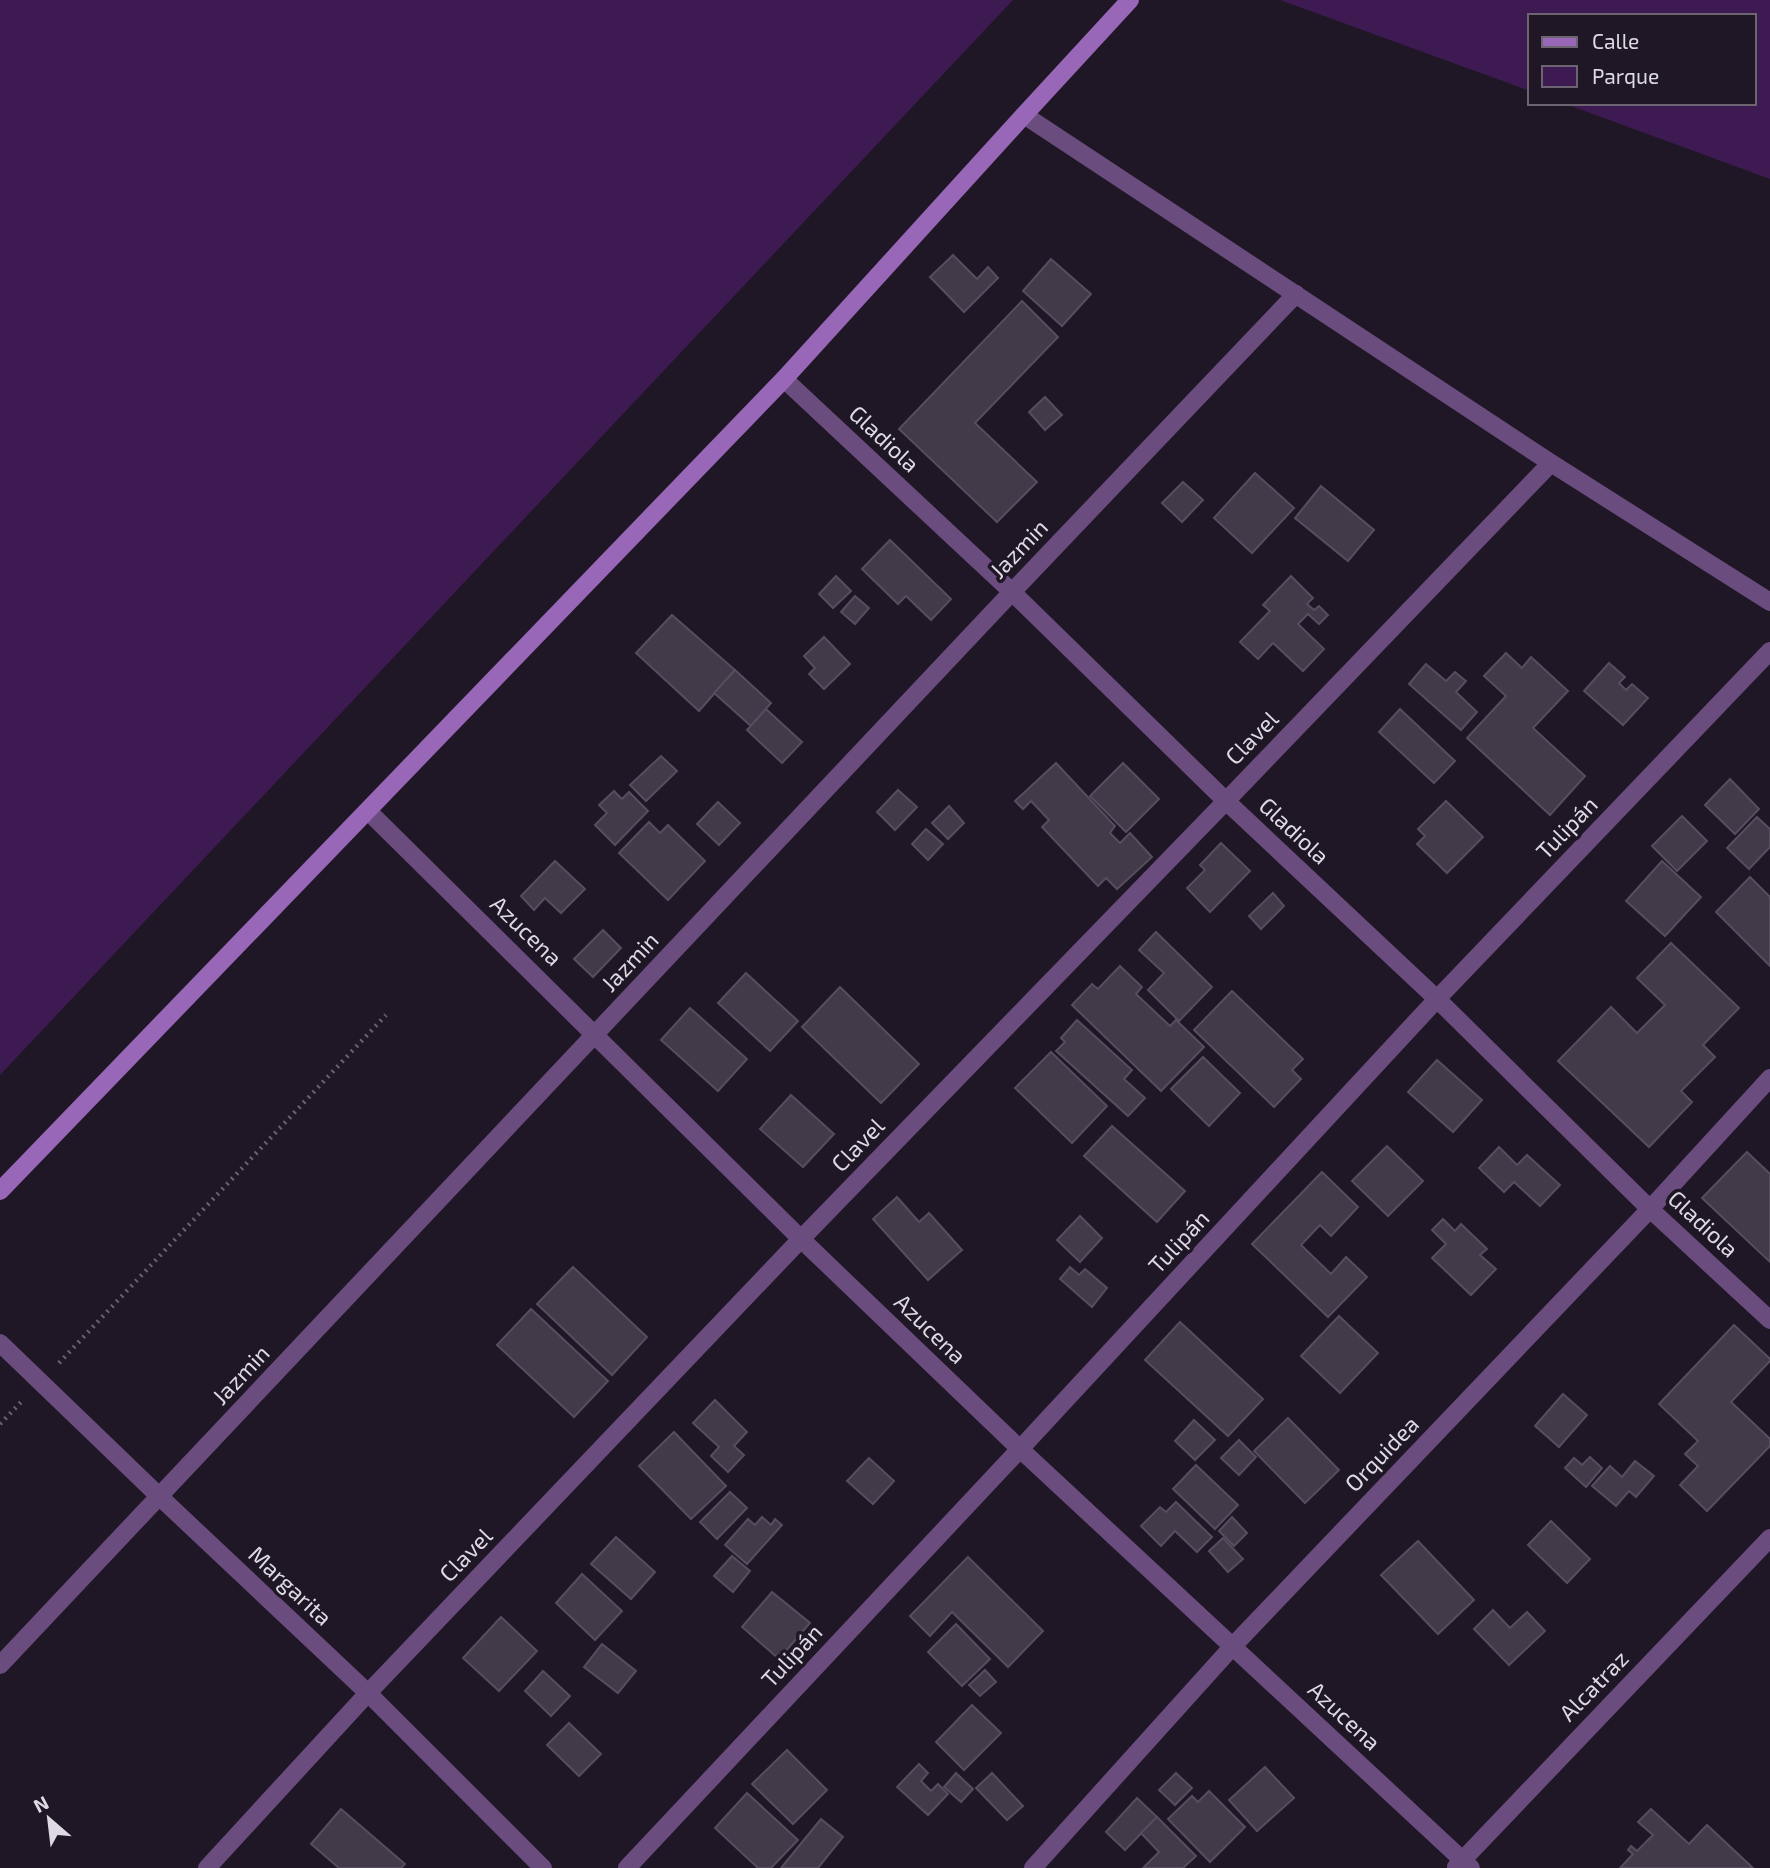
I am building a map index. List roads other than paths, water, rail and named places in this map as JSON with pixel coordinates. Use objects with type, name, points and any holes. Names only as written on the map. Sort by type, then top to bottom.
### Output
[{"type":"street","points":[[0,1191],[783,379],[1130,0]]},
{"type":"street","points":[[1024,115],[1550,463],[1770,602]]},
{"type":"street","name":"Jazmin","points":[[0,1665],[1296,293]]},
{"type":"street","name":"Gladiola","points":[[783,379],[1012,592],[1226,801],[1437,999],[1650,1209],[1770,1320]]},
{"type":"street","name":"Clavel","points":[[207,1868],[368,1693],[801,1239],[1550,463]]},
{"type":"street","name":"Tulipán","points":[[627,1868],[1437,999],[1770,651]]},
{"type":"street","name":"Azucena","points":[[368,811],[801,1239],[1020,1449],[1233,1646],[1463,1865]]},
{"type":"street","name":"Orquidea","points":[[1033,1868],[1233,1646],[1650,1209],[1770,1078]]},
{"type":"street","name":"Margarita","points":[[0,1343],[368,1693],[543,1868]]},
{"type":"street","name":"Alcatraz","points":[[1463,1865],[1770,1538]]}]
